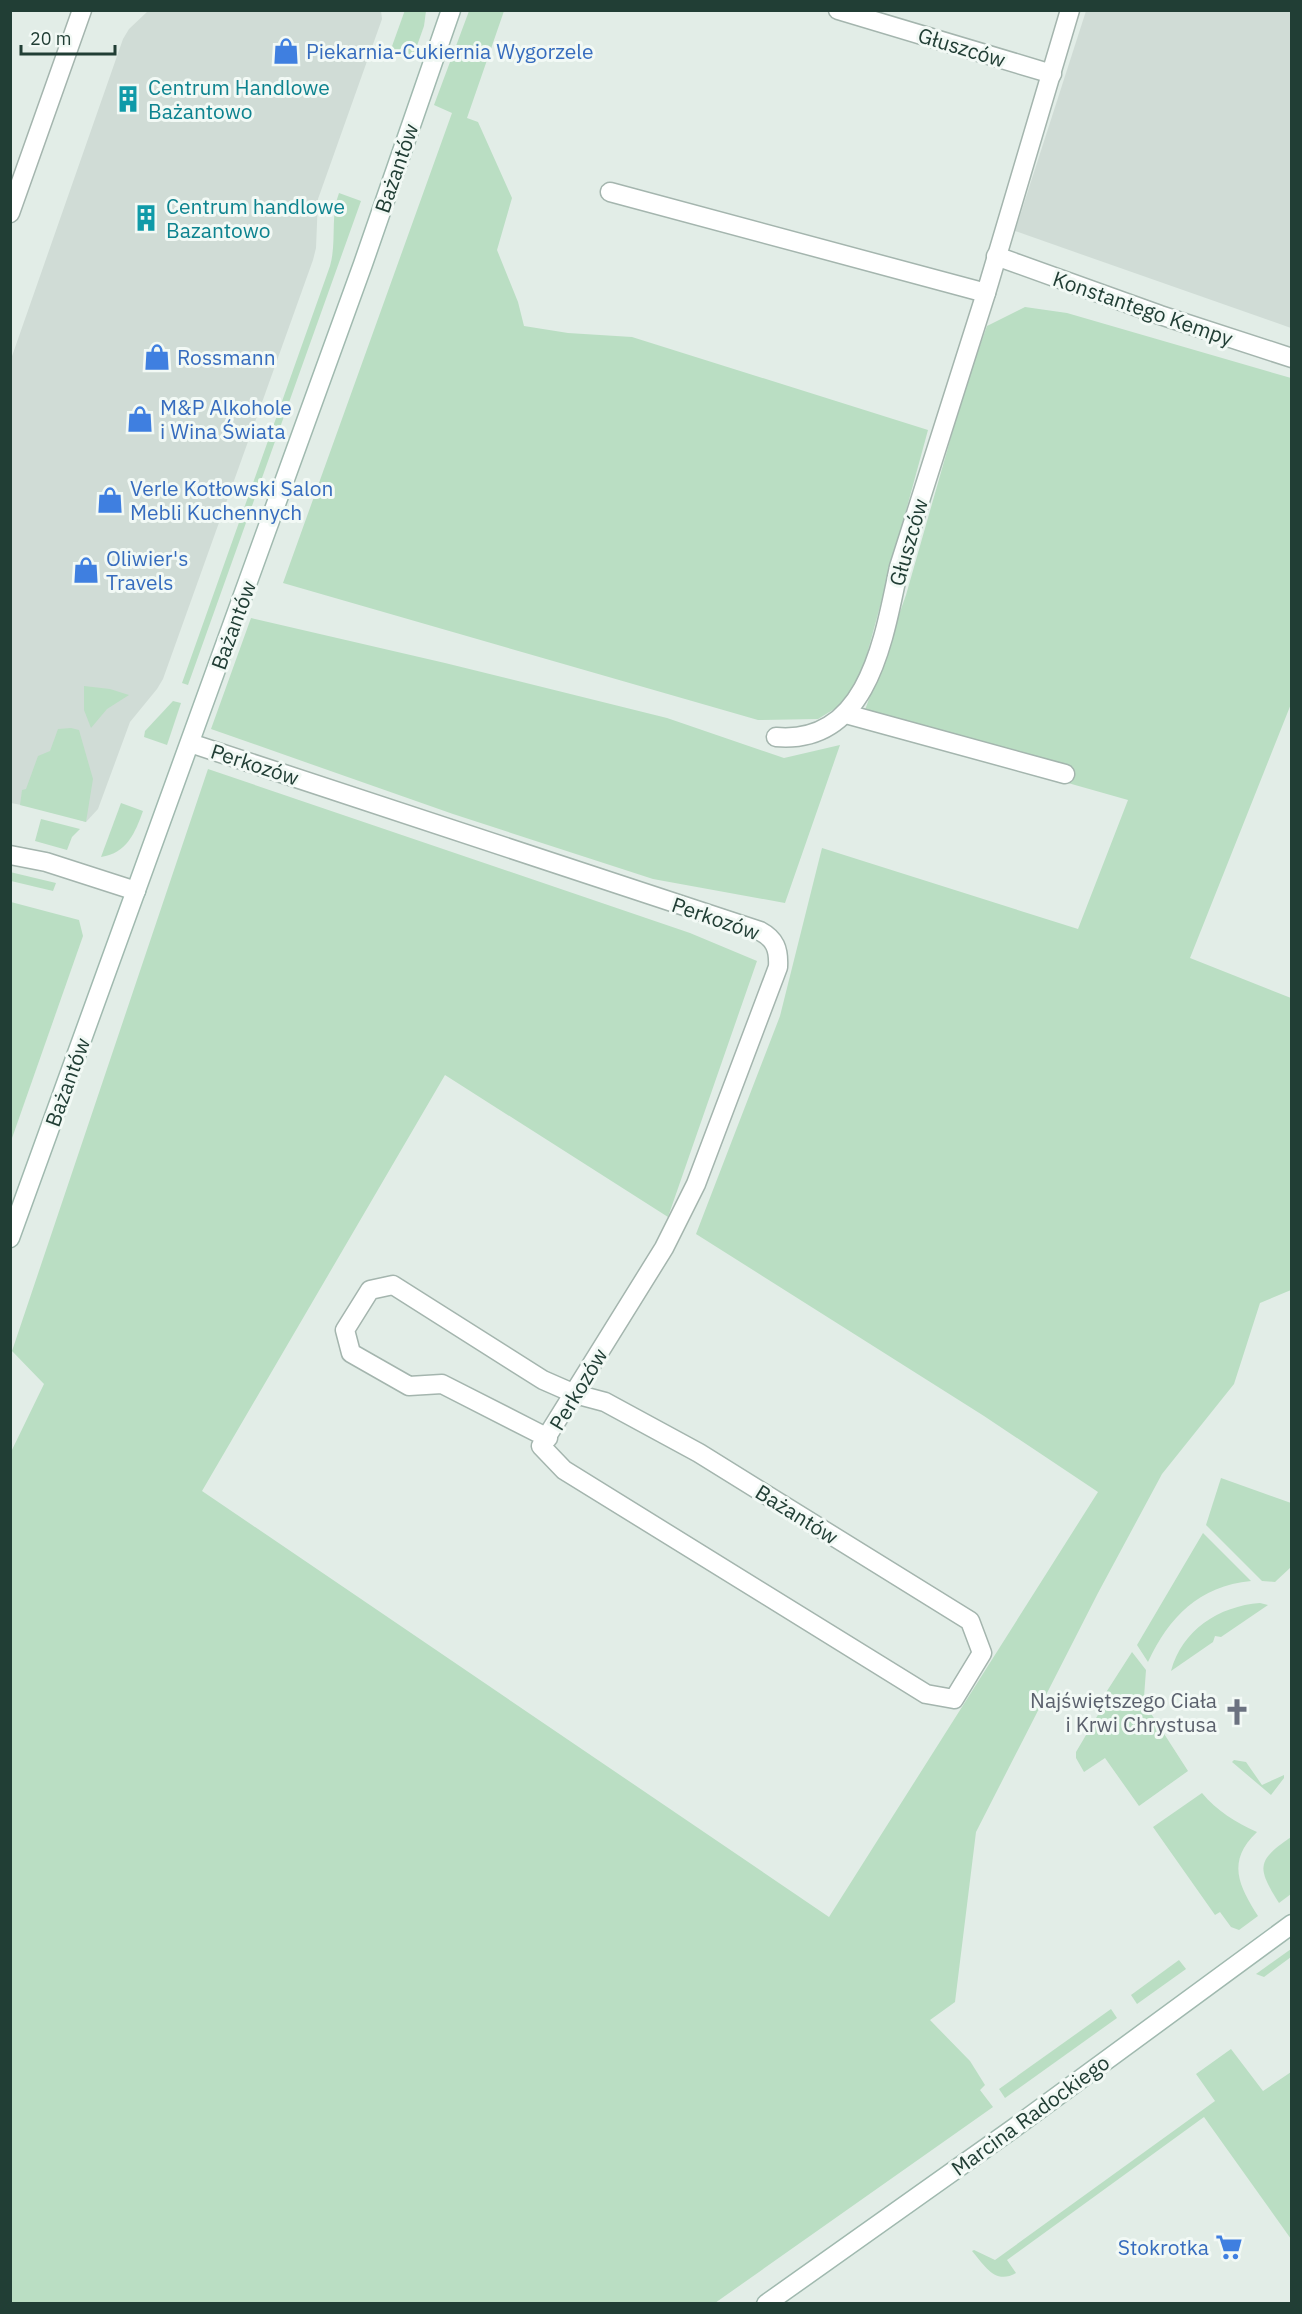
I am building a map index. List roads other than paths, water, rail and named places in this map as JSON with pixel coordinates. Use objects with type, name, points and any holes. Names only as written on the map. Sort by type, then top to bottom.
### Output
[{"type":"street","points":[[10,213],[82,10]]},
{"type":"street","name":"Bażantów","points":[[10,1238],[363,264],[451,10]]},
{"type":"street","name":"Głuszców","points":[[838,10],[1052,74]]},
{"type":"street","name":"Głuszców","points":[[776,737],[794,738],[831,727],[846,714],[866,685],[879,646],[902,556],[986,293],[1070,10]]},
{"type":"street","points":[[610,192],[986,293]]},
{"type":"street","name":"Konstantego Kempy","points":[[996,256],[1160,315],[1292,358]]},
{"type":"street","points":[[846,714],[1065,774]]},
{"type":"street","name":"Perkozów","points":[[190,742],[760,931],[769,936],[775,944],[778,967],[696,1184],[664,1248],[545,1442]]},
{"type":"street","points":[[10,855],[46,862],[136,891]]},
{"type":"street","name":"Bażantów","points":[[393,1286],[543,1380],[575,1394],[605,1402],[699,1453],[970,1621],[982,1653],[954,1699],[926,1694],[564,1470],[545,1442],[442,1384],[409,1386],[351,1353],[345,1330],[370,1290],[393,1286]]},
{"type":"street","name":"Marcina Radockiego","points":[[766,2304],[1014,2128],[1292,1924]]},
{"type":"place","name":"Piekarnia-Cukiernia Wygorzele","points":[[286,51]]},
{"type":"place","name":"Centrum Handlowe Bażantowo","points":[[128,99]]},
{"type":"place","name":"Centrum handlowe Bazantowo","points":[[146,218]]},
{"type":"place","name":"Rossmann","points":[[157,357]]},
{"type":"place","name":"M&P Alkohole i Wina Świata","points":[[140,419]]},
{"type":"place","name":"Verle Kotłowski Salon Mebli Kuchennych","points":[[110,500]]},
{"type":"place","name":"Oliwier's Travels","points":[[86,570]]},
{"type":"place","name":"Najświętszego Ciała i Krwi Chrystusa","points":[[1237,1712]]},
{"type":"place","name":"Stokrotka","points":[[1229,2247]]}]
